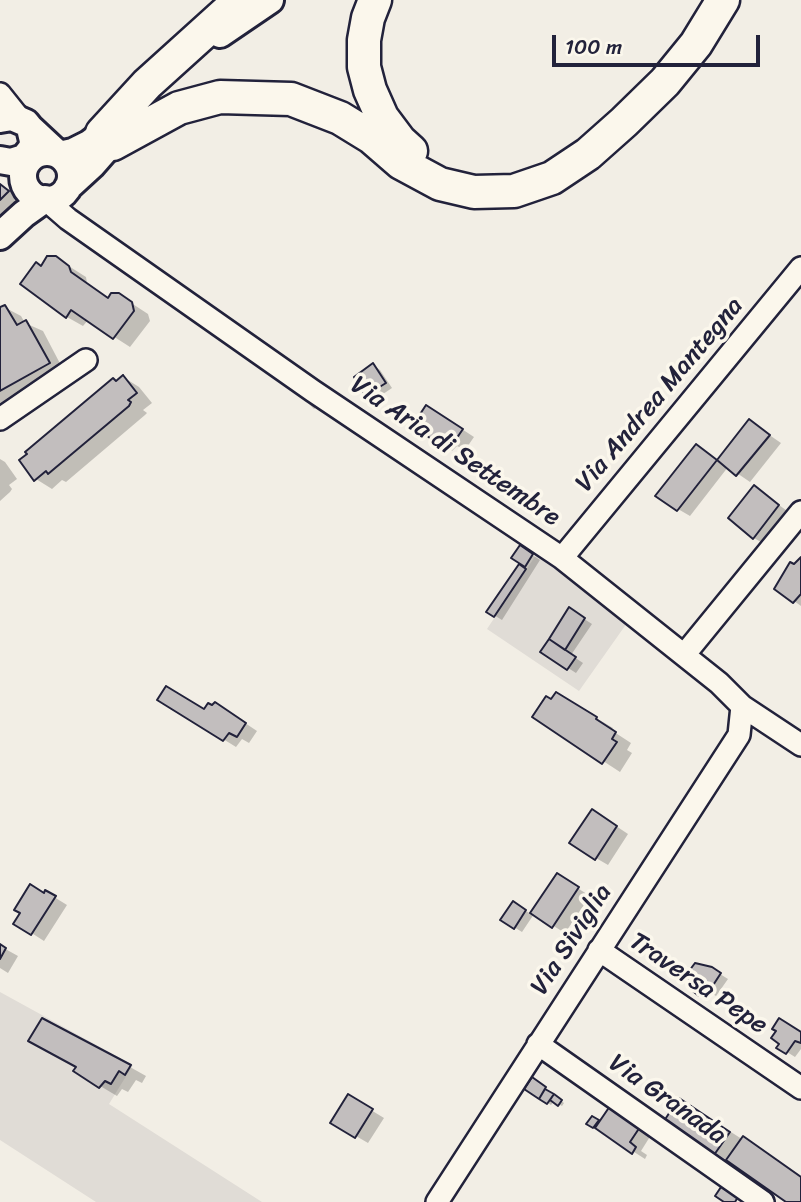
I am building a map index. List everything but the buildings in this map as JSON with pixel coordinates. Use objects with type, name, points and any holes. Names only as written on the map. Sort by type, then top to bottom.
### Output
[{"type":"highway","points":[[107,139],[148,83],[240,0]]},
{"type":"highway","points":[[375,0],[364,40],[364,67],[370,90],[382,117],[400,141],[419,157],[443,170],[471,177],[503,179],[546,166],[614,113],[655,73],[686,33],[706,0]]},
{"type":"highway","points":[[107,139],[179,108],[220,97],[291,99],[340,118],[372,138],[401,163],[440,184],[474,192],[514,191],[552,178],[588,154],[624,122],[665,82],[696,44],[723,0]]},
{"type":"main road","points":[[0,236],[49,200],[138,107],[226,29],[270,0]]},
{"type":"main road","points":[[17,122],[68,164],[71,172],[49,200]]},
{"type":"main road","points":[[0,160],[18,161],[29,153],[33,141],[17,122]]},
{"type":"main road","points":[[49,200],[23,177],[27,163],[38,154],[59,155],[73,152],[107,139]]},
{"type":"main road","points":[[0,160],[49,200]]},
{"type":"street","points":[[0,94],[17,122]]},
{"type":"street","name":"Via Aria di Settembre","points":[[49,200],[313,391],[562,558],[719,683],[742,706],[798,738]]},
{"type":"street","name":"Via Andrea Mantegna","points":[[562,558],[801,268]]},
{"type":"street","points":[[0,419],[86,360]]},
{"type":"street","points":[[684,655],[801,512]]},
{"type":"street","name":"Via Siviglia","points":[[437,1202],[739,735],[742,706]]},
{"type":"street","name":"Traversa Pepe","points":[[599,950],[801,1088]]},
{"type":"street","name":"Via Granada","points":[[538,1044],[763,1202]]},
{"type":"shaded area","points":[[536,555],[627,623],[579,691],[487,629]]},
{"type":"shaded area","points":[[0,992],[133,1065],[109,1104],[262,1202],[96,1202],[0,1140]]}]
